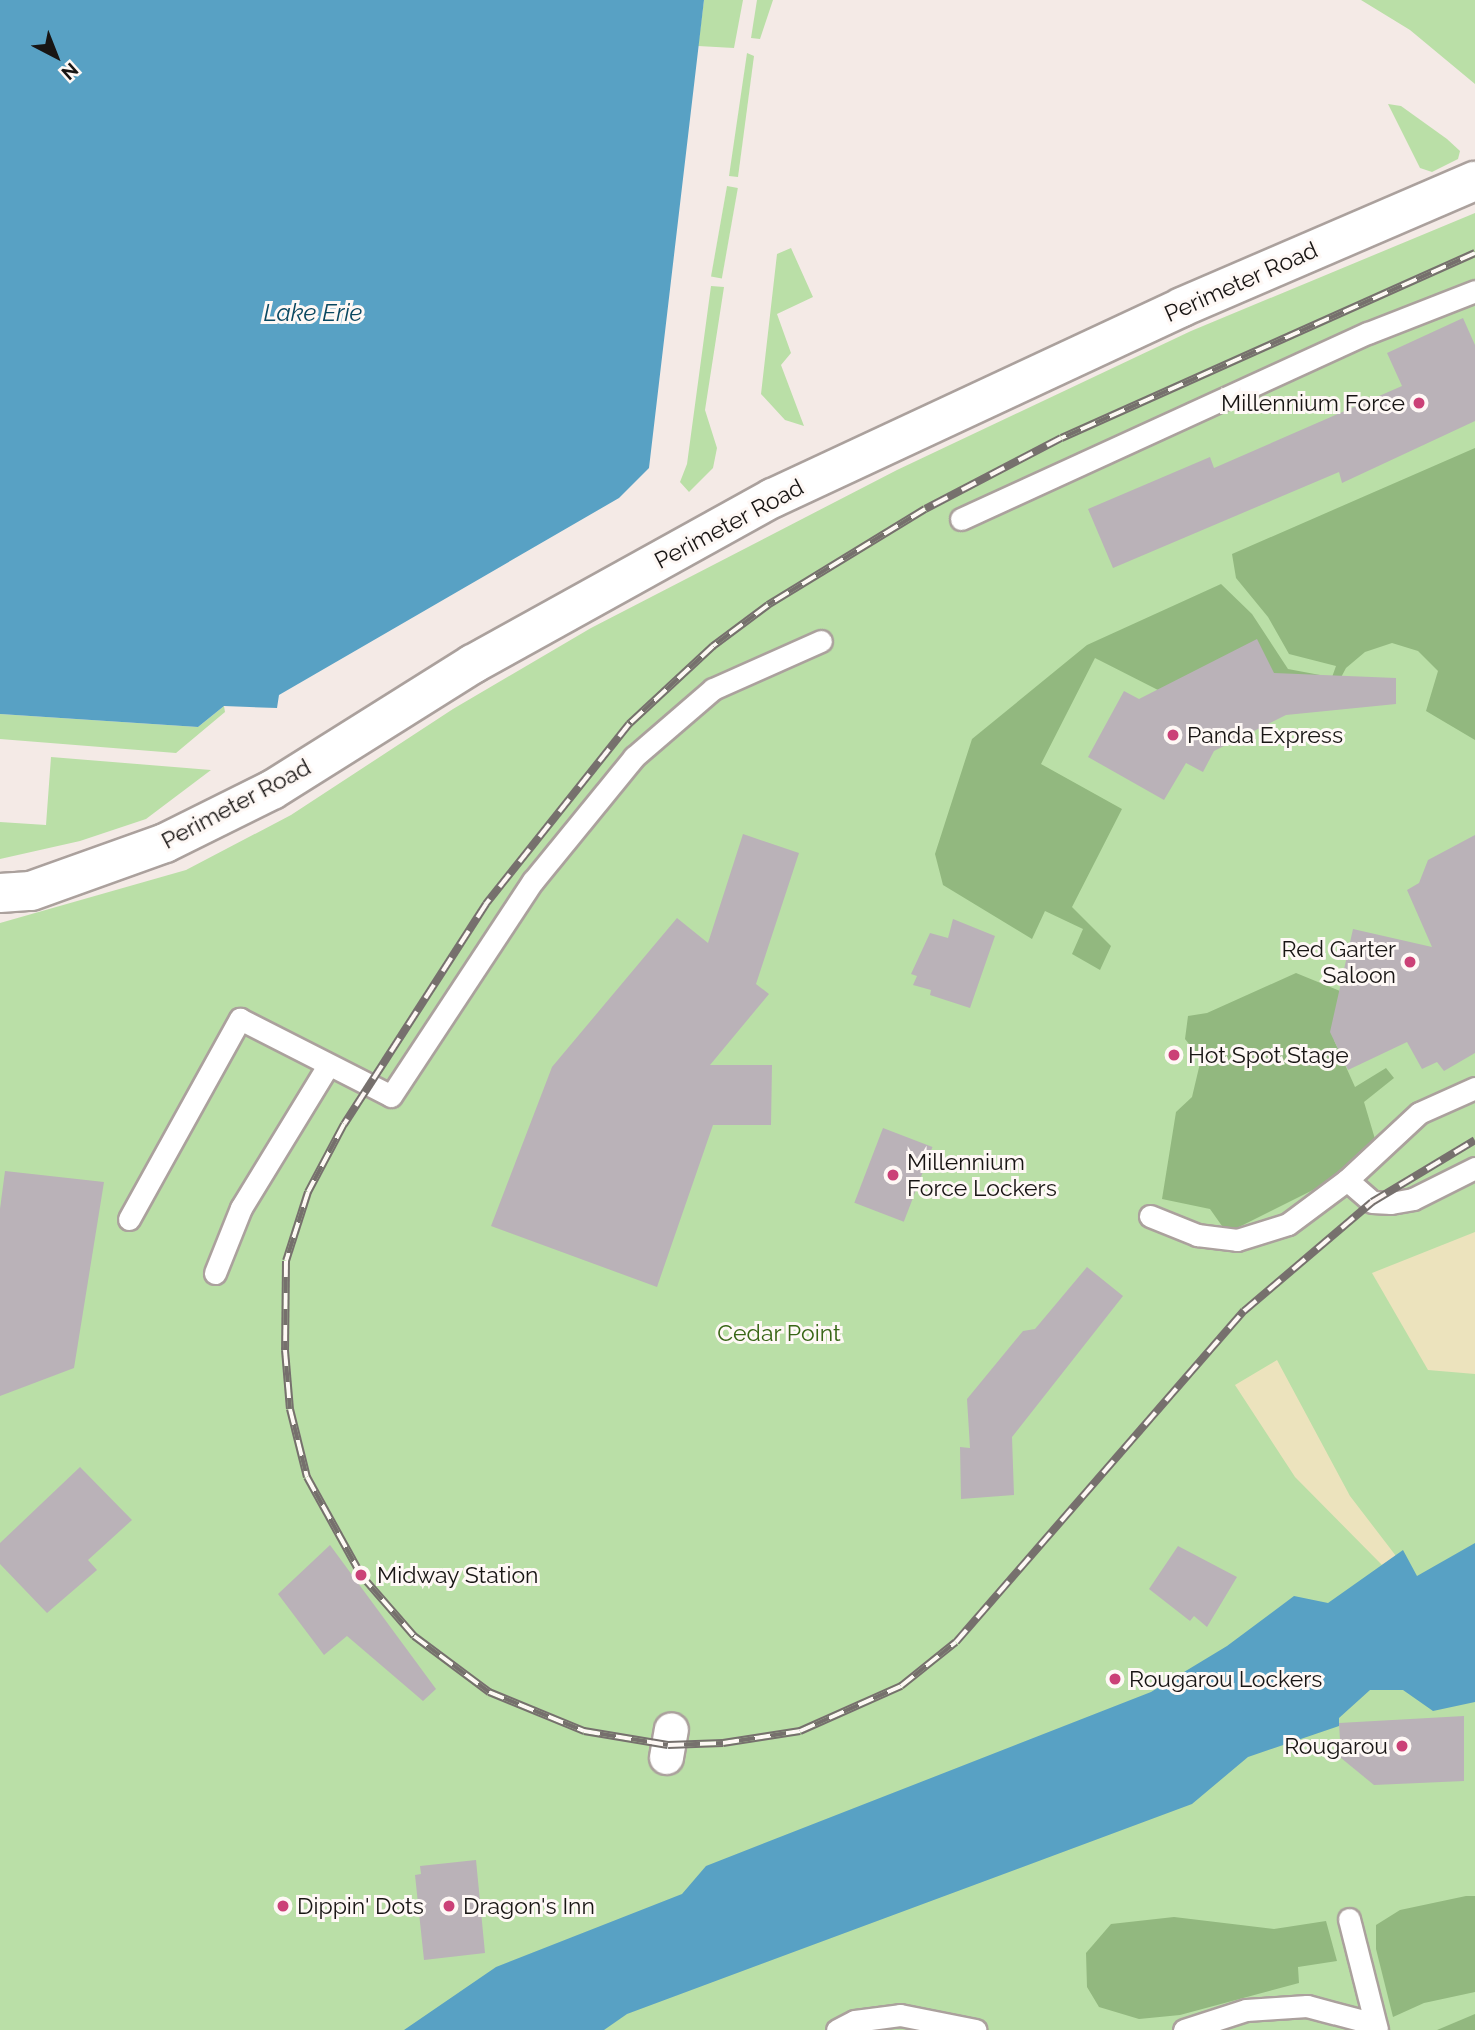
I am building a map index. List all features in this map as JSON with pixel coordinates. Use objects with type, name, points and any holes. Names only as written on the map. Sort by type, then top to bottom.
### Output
[{"type":"street","name":"Perimeter Road","points":[[0,894],[31,891],[165,843],[272,790],[473,664],[773,498],[1182,307],[1475,181]]},
{"type":"lane","points":[[961,519],[1368,333],[1475,291]]},
{"type":"lane","points":[[129,1219],[240,1019],[327,1067],[391,1096],[533,881],[634,757],[713,689],[821,641]]},
{"type":"lane","points":[[215,1273],[241,1208],[327,1067]]},
{"type":"lane","points":[[1150,1216],[1197,1235],[1237,1240],[1288,1224],[1347,1180],[1419,1113],[1475,1088]]},
{"type":"lane","points":[[1347,1180],[1372,1202],[1391,1203],[1413,1199],[1475,1168]]},
{"type":"lane","points":[[1349,1919],[1376,2027]]},
{"type":"lane","points":[[1184,2030],[1246,2010],[1307,2006],[1376,2027]]},
{"type":"lane","points":[[837,2030],[855,2021],[900,2015],[976,2030]]},
{"type":"green space","points":[[704,0],[743,0],[734,48],[698,46]]},
{"type":"green space","points":[[757,0],[773,0],[760,39],[751,38]]},
{"type":"green space","points":[[1361,0],[1475,0],[1475,84],[1410,30]]},
{"type":"green space","points":[[747,53],[754,56],[738,177],[729,176]]},
{"type":"green space","points":[[1388,104],[1401,106],[1447,139],[1460,151],[1458,159],[1432,172],[1420,168]]},
{"type":"green space","points":[[727,186],[738,188],[722,279],[711,277]]},
{"type":"green space","name":"Cedar Point","points":[[1475,213],[1475,2030],[0,2030],[0,923],[186,870],[291,815],[453,709],[591,628],[897,470],[1191,331]]},
{"type":"green space","points":[[791,248],[813,297],[777,314],[791,353],[781,365],[804,426],[785,420],[761,394],[777,254]]},
{"type":"green space","points":[[711,286],[724,287],[705,410],[717,448],[713,468],[689,492],[680,482],[687,464]]},
{"type":"green space","points":[[1475,448],[1475,740],[1426,711],[1438,671],[1418,651],[1392,643],[1365,652],[1346,668],[1338,683],[1331,680],[1336,666],[1289,654],[1268,617],[1236,578],[1232,554]]},
{"type":"green space","points":[[1221,584],[1252,614],[1288,669],[1320,675],[1158,690],[1095,658],[1041,764],[1122,809],[1072,907],[1111,946],[1100,970],[1072,954],[1083,929],[1045,911],[1032,939],[943,885],[935,854],[972,739],[1087,645]]},
{"type":"green space","points":[[224,706],[225,712],[176,753],[0,739],[0,714],[198,727]]},
{"type":"green space","points":[[51,757],[211,770],[146,819],[80,841],[0,859],[0,822],[46,825]]},
{"type":"green space","points":[[1296,973],[1340,991],[1334,1040],[1355,1087],[1386,1068],[1394,1078],[1364,1102],[1375,1139],[1323,1185],[1227,1233],[1210,1209],[1162,1199],[1176,1112],[1192,1097],[1201,1059],[1185,1039],[1188,1016],[1207,1013]]},
{"type":"green space","points":[[1475,1896],[1475,1992],[1424,2003],[1393,2017],[1376,1949],[1376,1925],[1400,1910]]},
{"type":"green space","points":[[1174,1917],[1274,1929],[1326,1921],[1337,1961],[1298,1967],[1299,1983],[1180,2015],[1139,2019],[1099,2007],[1087,1987],[1086,1953],[1111,1924]]},
{"type":"green space","points":[[1475,2014],[1475,2030],[1437,2030]]},
{"type":"sand","points":[[1475,1232],[1475,1374],[1428,1370],[1372,1273]]},
{"type":"sand","points":[[1277,1360],[1350,1496],[1396,1556],[1382,1565],[1295,1477],[1235,1385]]},
{"type":"water","name":"Lake Erie","points":[[0,0],[704,0],[649,468],[619,498],[279,695],[277,708],[224,706],[198,727],[0,714]]},
{"type":"water","points":[[1475,1543],[1475,1702],[1433,1711],[1403,1690],[1370,1690],[1339,1718],[1339,1726],[1248,1757],[1192,1804],[627,2014],[604,2030],[404,2030],[496,1967],[682,1894],[706,1866],[1151,1692],[1227,1646],[1294,1596],[1328,1603],[1403,1550],[1417,1576]]},
{"type":"building","points":[[1463,318],[1475,345],[1475,421],[1342,483],[1339,472],[1113,568],[1088,509],[1210,457],[1214,468],[1402,386],[1387,353]]},
{"type":"building","name":"Panda Express","points":[[1257,639],[1274,673],[1396,678],[1396,704],[1286,715],[1214,751],[1203,772],[1186,763],[1164,800],[1088,757],[1124,691],[1139,699]]},
{"type":"building","points":[[743,834],[799,853],[756,984],[769,994],[710,1065],[772,1065],[771,1125],[713,1125],[657,1287],[491,1226],[552,1067],[677,918],[708,943]]},
{"type":"building","name":"Red Garter Saloon","points":[[1475,835],[1475,1053],[1444,1071],[1437,1062],[1422,1069],[1407,1042],[1348,1070],[1330,1032],[1353,929],[1432,947],[1407,890],[1419,883],[1428,860]]},
{"type":"building","points":[[953,919],[995,936],[970,1008],[930,995],[931,990],[913,985],[917,976],[911,974],[930,933],[948,938]]},
{"type":"building","name":"Millennium Force Lockers","points":[[883,1128],[932,1147],[904,1222],[854,1203]]},
{"type":"building","points":[[5,1171],[104,1182],[74,1368],[0,1396],[0,1209]]},
{"type":"building","points":[[1087,1267],[1123,1296],[1012,1437],[1014,1495],[961,1499],[960,1447],[970,1448],[967,1399],[1023,1331],[1035,1329]]},
{"type":"building","points":[[80,1467],[132,1520],[88,1560],[97,1570],[47,1613],[0,1564],[0,1543]]},
{"type":"building","points":[[330,1545],[436,1689],[423,1701],[347,1636],[324,1655],[278,1594]]},
{"type":"building","points":[[1178,1546],[1237,1577],[1207,1627],[1194,1616],[1190,1621],[1149,1589]]},
{"type":"building","name":"Rougarou","points":[[1464,1716],[1464,1781],[1374,1785],[1341,1758],[1339,1723]]},
{"type":"building","name":"Dragon's Inn","points":[[476,1860],[485,1953],[424,1960],[415,1875],[421,1874],[420,1866]]},
{"type":"railway","points":[[1475,253],[1061,438],[925,509],[768,605],[713,646],[629,724],[486,904],[344,1124],[308,1192],[286,1261],[285,1350],[290,1409],[307,1477],[361,1575],[414,1636],[489,1692],[584,1731],[668,1745],[723,1743],[800,1731],[901,1686],[956,1642],[1244,1311],[1372,1202],[1475,1140]]},
{"type":"place","name":"Millennium Force","points":[[1419,403]]},
{"type":"place","name":"Panda Express","points":[[1173,735]]},
{"type":"place","name":"Red Garter Saloon","points":[[1410,962]]},
{"type":"place","name":"Hot Spot Stage","points":[[1174,1055]]},
{"type":"place","name":"Millennium Force Lockers","points":[[893,1175]]},
{"type":"place","name":"Midway Station","points":[[361,1575]]},
{"type":"place","name":"Rougarou Lockers","points":[[1115,1679]]},
{"type":"place","name":"Rougarou","points":[[1402,1746]]},
{"type":"place","name":"Dippin' Dots","points":[[283,1906]]},
{"type":"place","name":"Dragon's Inn","points":[[449,1906]]}]
